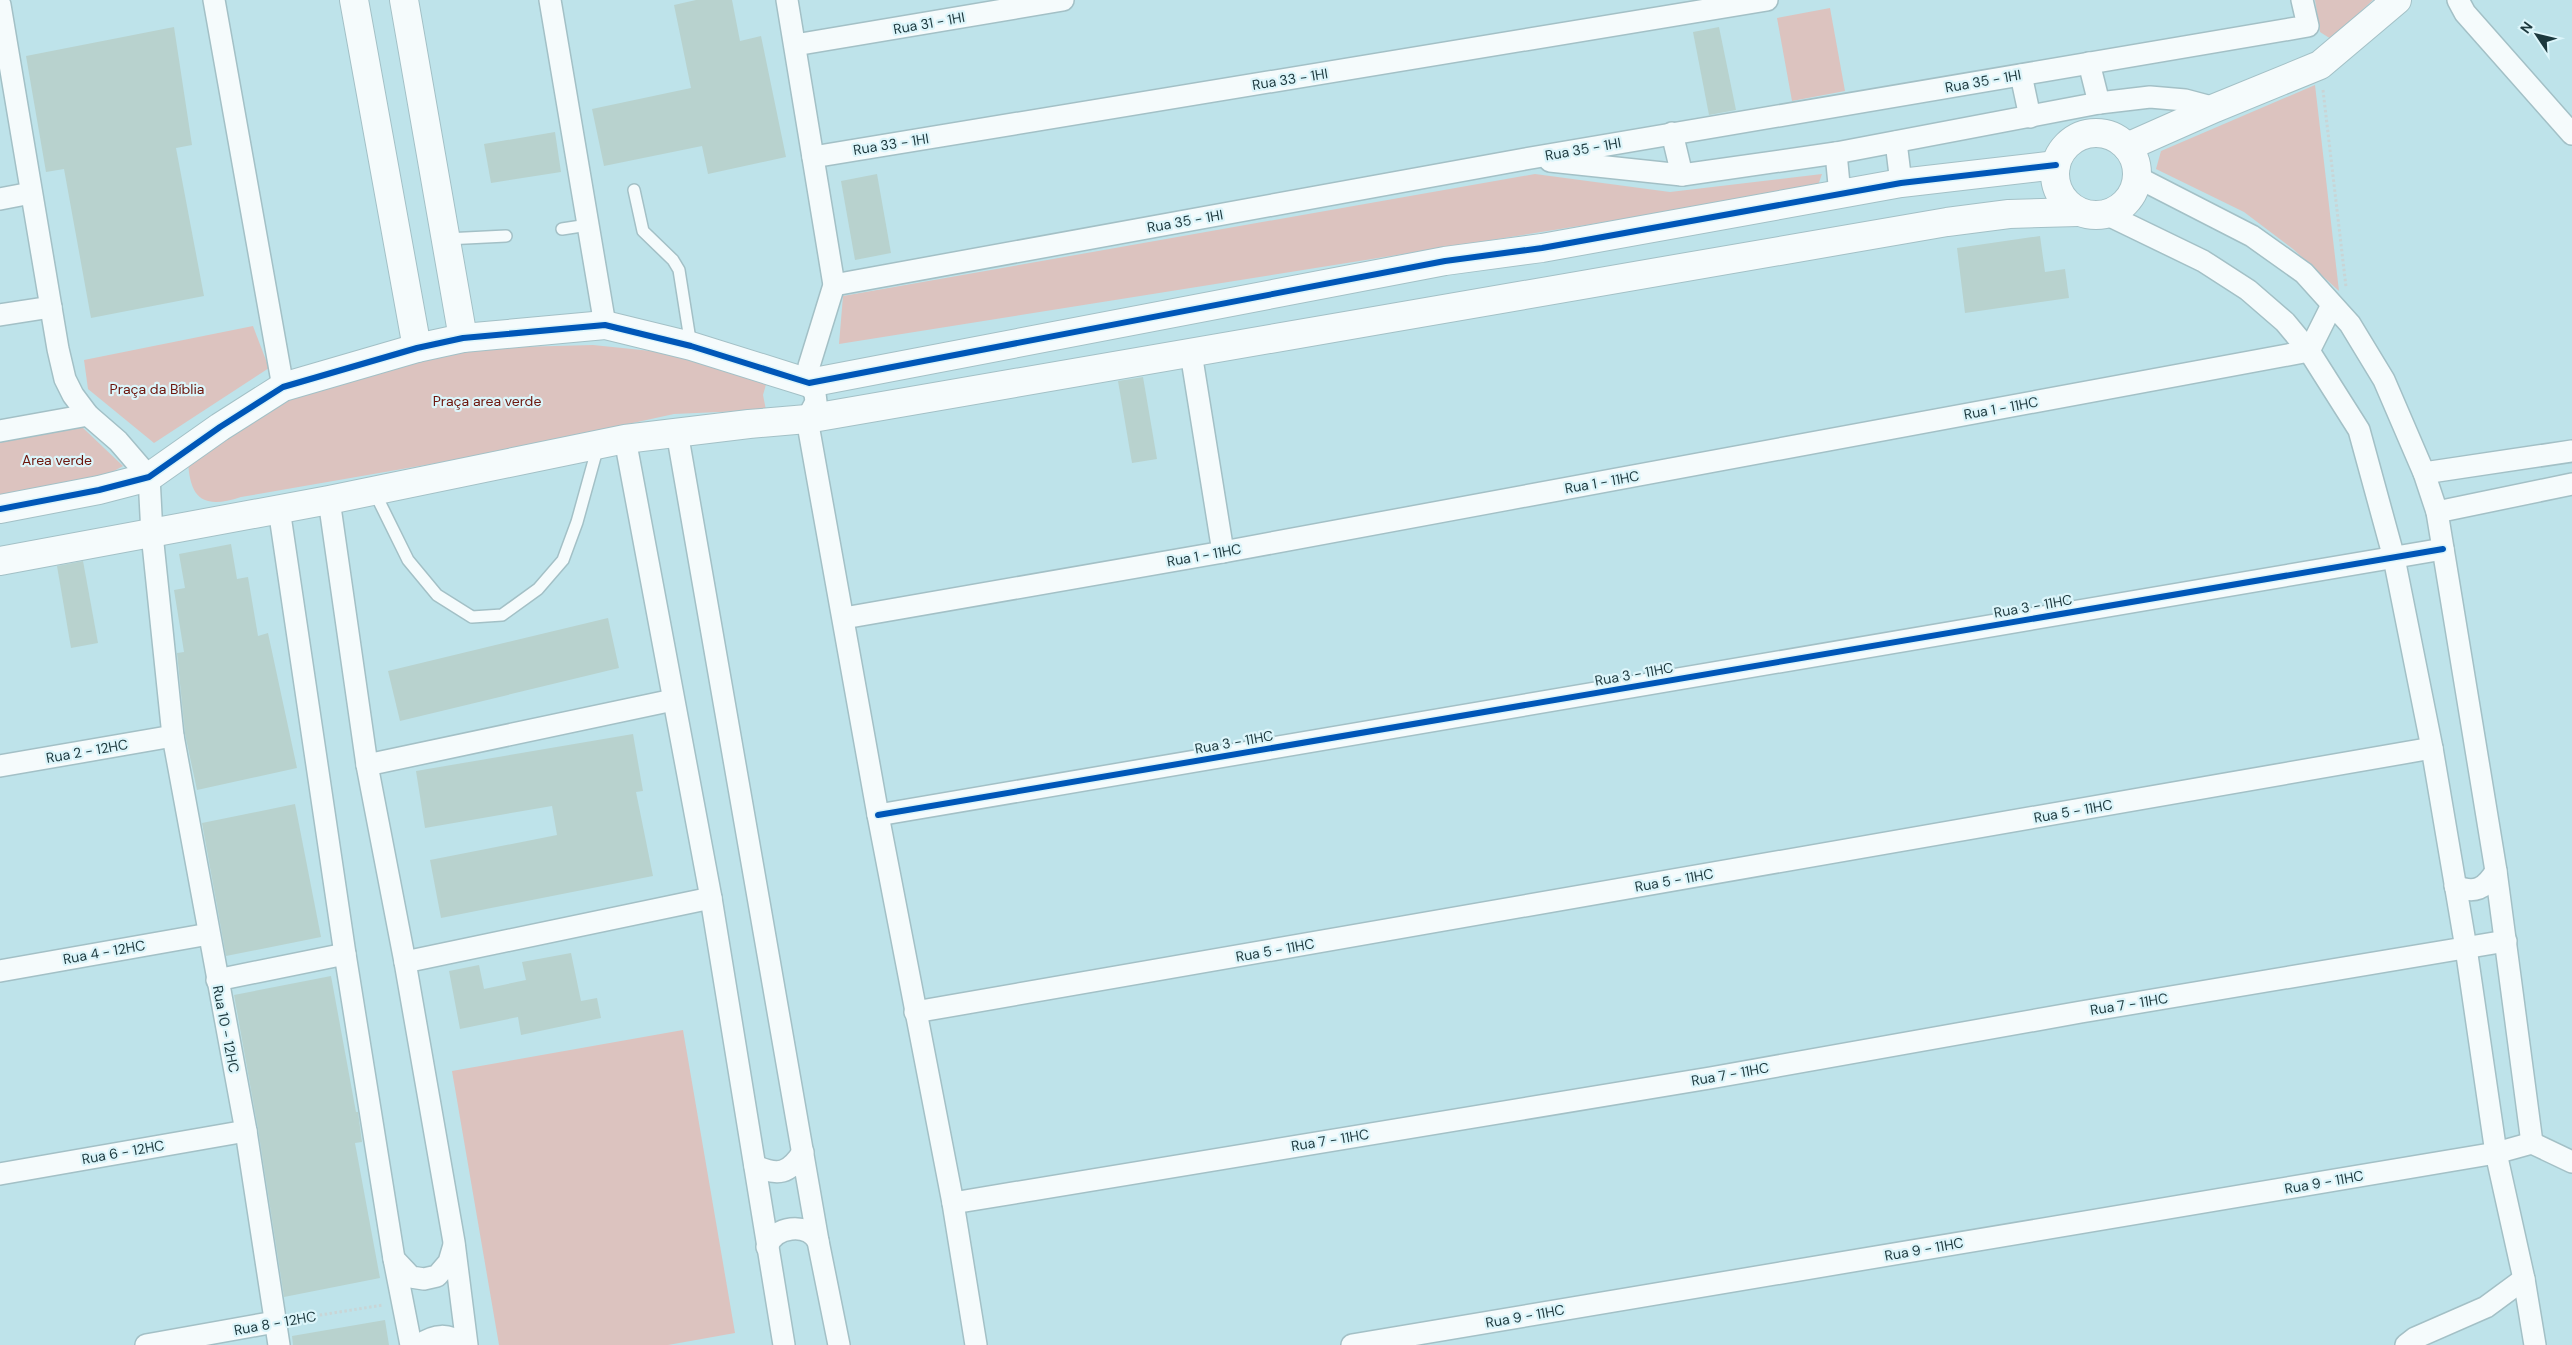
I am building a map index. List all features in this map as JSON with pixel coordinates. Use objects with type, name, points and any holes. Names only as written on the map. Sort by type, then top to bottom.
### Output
[{"type":"street","points":[[214,0],[283,387]]},
{"type":"street","points":[[354,0],[417,348]]},
{"type":"street","points":[[404,0],[463,338]]},
{"type":"street","points":[[550,0],[604,325]]},
{"type":"street","points":[[787,0],[834,285],[809,366],[809,383],[815,394],[816,402],[807,419],[878,815],[953,1203],[976,1345]]},
{"type":"street","name":"Rua 31 - 1HI","points":[[795,46],[1063,0]]},
{"type":"street","name":"Rua 33 - 1HI","points":[[813,157],[1767,0]]},
{"type":"street","name":"Rua 35 - 1HI","points":[[834,285],[1672,133],[2308,26],[2302,0]]},
{"type":"street","points":[[2128,147],[2215,108],[2320,65],[2397,0]]},
{"type":"street","points":[[2458,0],[2465,12],[2572,134]]},
{"type":"street","points":[[0,5],[6,79],[31,193],[65,380],[73,395],[88,415],[118,441],[149,477]]},
{"type":"street","points":[[2088,63],[2098,104]]},
{"type":"street","points":[[2021,75],[2030,117]]},
{"type":"street","points":[[1525,159],[1682,176],[1836,153],[2098,104],[2150,97],[2185,100],[2215,108]]},
{"type":"street","points":[[1672,133],[1682,176]]},
{"type":"street","points":[[2087,134],[2109,135],[2128,147],[2135,161],[2137,177],[2134,190],[2128,201],[2118,209],[2106,214],[2088,215],[2078,212],[2069,206],[2057,187],[2056,165],[2067,145],[2087,134]]},
{"type":"street","points":[[1896,142],[1901,183]]},
{"type":"street","points":[[1836,153],[1840,195]]},
{"type":"street","points":[[0,509],[99,490],[149,477],[220,427],[283,387],[417,348],[463,338],[604,325],[691,346],[809,383],[1458,260],[1532,250],[1901,183],[2056,165]]},
{"type":"street","points":[[2137,177],[2252,236],[2304,273],[2350,324],[2384,380],[2424,473],[2437,512],[2496,871],[2532,1143],[2572,1162]]},
{"type":"street","points":[[0,199],[31,193]]},
{"type":"street","points":[[0,561],[330,500],[612,442],[677,432],[807,419],[1538,291],[1947,222],[2009,214],[2078,212]]},
{"type":"street","points":[[2106,214],[2203,262],[2248,290],[2285,322],[2309,351],[2359,430],[2394,558],[2432,748],[2466,948],[2496,1153],[2524,1280],[2535,1345]]},
{"type":"street","points":[[1532,250],[1525,263],[1527,280],[1538,291]]},
{"type":"street","points":[[1458,260],[1472,270],[1472,287],[1461,305]]},
{"type":"street","points":[[2309,351],[2332,304]]},
{"type":"street","points":[[0,315],[51,307]]},
{"type":"street","name":"Rua 1 - 11HC","points":[[844,618],[1222,552],[2309,351]]},
{"type":"street","points":[[1191,353],[1222,552]]},
{"type":"street","points":[[0,431],[88,415]]},
{"type":"street","points":[[677,432],[818,1241],[839,1345]]},
{"type":"street","points":[[612,442],[673,700],[711,898],[784,1345]]},
{"type":"street","points":[[2424,473],[2572,451]]},
{"type":"street","name":"Rua 10 - 12HC","points":[[149,477],[152,534],[173,736],[246,1131],[279,1345]]},
{"type":"street","points":[[2437,512],[2572,484]]},
{"type":"street","points":[[330,500],[367,766],[405,962],[454,1242],[466,1345]]},
{"type":"street","points":[[279,509],[345,954],[394,1259],[411,1345]]},
{"type":"street","name":"Rua 3 - 11HC","points":[[878,815],[2443,549]]},
{"type":"street","points":[[367,766],[673,700]]},
{"type":"street","name":"Rua 2 - 12HC","points":[[0,766],[173,736]]},
{"type":"street","name":"Rua 5 - 11HC","points":[[915,1012],[2432,748]]},
{"type":"street","points":[[2455,886],[2468,890],[2479,890],[2488,884],[2496,871]]},
{"type":"street","points":[[405,962],[711,898]]},
{"type":"street","name":"Rua 4 - 12HC","points":[[0,971],[209,934]]},
{"type":"street","name":"Rua 7 - 11HC","points":[[953,1203],[1710,1078],[2081,1012],[2506,942]]},
{"type":"street","points":[[217,980],[345,954]]},
{"type":"street","name":"Rua 6 - 12HC","points":[[0,1174],[246,1131]]},
{"type":"street","name":"Rua 9 - 11HC","points":[[1352,1345],[2496,1153],[2532,1143]]},
{"type":"street","points":[[755,1166],[766,1170],[786,1171],[795,1165],[803,1152]]},
{"type":"street","points":[[767,1248],[770,1240],[775,1236],[795,1229],[805,1228],[813,1232],[818,1241]]},
{"type":"street","points":[[394,1259],[411,1277],[424,1279],[437,1276],[449,1262],[454,1242]]},
{"type":"street","points":[[2406,1345],[2415,1338],[2486,1307],[2524,1280]]},
{"type":"street","name":"Rua 8 - 12HC","points":[[146,1345],[275,1322]]},
{"type":"street","points":[[419,1345],[429,1338],[441,1336],[454,1337],[466,1345]]},
{"type":"lane","points":[[634,190],[643,231],[673,260],[679,270],[691,346]]},
{"type":"lane","points":[[562,229],[588,225]]},
{"type":"lane","points":[[446,239],[506,236]]},
{"type":"lane","points":[[374,491],[408,560],[437,595],[472,617],[502,615],[538,589],[563,560],[577,522],[612,442]]},
{"type":"path","points":[[2320,65],[2350,324]]},
{"type":"green space","points":[[2315,0],[2373,0],[2331,39],[2320,32]]},
{"type":"green space","points":[[1830,8],[1845,91],[1792,101],[1777,18]]},
{"type":"green space","points":[[2315,85],[2339,291],[2293,249],[2244,212],[2156,169],[2161,151]]},
{"type":"green space","points":[[1535,174],[1670,192],[1822,174],[1817,188],[839,344],[843,296]]},
{"type":"green space","name":"Praça da Bíblia","points":[[253,326],[269,368],[154,443],[88,389],[84,360]]},
{"type":"green space","name":"Praça area verde","points":[[593,345],[690,355],[767,381],[763,395],[766,410],[674,414],[500,452],[217,502],[201,498],[192,485],[188,461],[295,395],[368,369],[482,348]]},
{"type":"green space","name":"Area verde","points":[[82,427],[123,466],[98,480],[0,499],[0,442]]},
{"type":"green space","points":[[683,1030],[735,1333],[668,1345],[499,1345],[452,1071]]},
{"type":"building","points":[[696,0],[732,0],[740,41],[761,36],[786,157],[708,174],[702,146],[604,166],[592,109],[691,88],[674,5]]},
{"type":"building","points":[[174,27],[192,145],[176,148],[204,296],[91,318],[64,169],[46,172],[26,56]]},
{"type":"building","points":[[1719,27],[1736,110],[1709,115],[1693,32]]},
{"type":"building","points":[[555,132],[561,172],[491,183],[484,144]]},
{"type":"building","points":[[877,174],[891,253],[855,260],[841,181]]},
{"type":"building","points":[[2040,236],[2045,272],[2065,269],[2069,298],[1965,313],[1957,248]]},
{"type":"building","points":[[1143,377],[1157,459],[1132,463],[1118,381]]},
{"type":"building","points":[[231,544],[237,579],[248,577],[258,636],[268,633],[297,768],[197,790],[185,734],[177,653],[184,652],[174,590],[185,588],[179,554]]},
{"type":"building","points":[[83,561],[98,643],[71,648],[57,566]]},
{"type":"building","points":[[608,618],[619,668],[400,721],[388,671]]},
{"type":"building","points":[[633,734],[643,791],[636,792],[653,876],[441,918],[430,860],[557,835],[552,806],[425,828],[416,771]]},
{"type":"building","points":[[295,804],[321,937],[226,956],[202,823]]},
{"type":"building","points":[[571,953],[581,1001],[597,998],[601,1018],[521,1035],[518,1017],[460,1029],[449,971],[479,965],[484,989],[526,980],[522,962]]},
{"type":"building","points":[[331,976],[356,1112],[358,1112],[362,1142],[355,1143],[380,1278],[284,1297],[258,1129],[234,995]]},
{"type":"building","points":[[385,1320],[389,1345],[293,1345],[292,1336]]},
{"type":"cycle path","points":[[0,509],[99,490],[149,477],[220,427],[283,387],[417,348],[463,338],[605,325],[691,346],[809,383],[1445,261],[1542,248],[1901,183],[2056,165]]},
{"type":"cycle path","points":[[878,815],[2443,549]]}]
